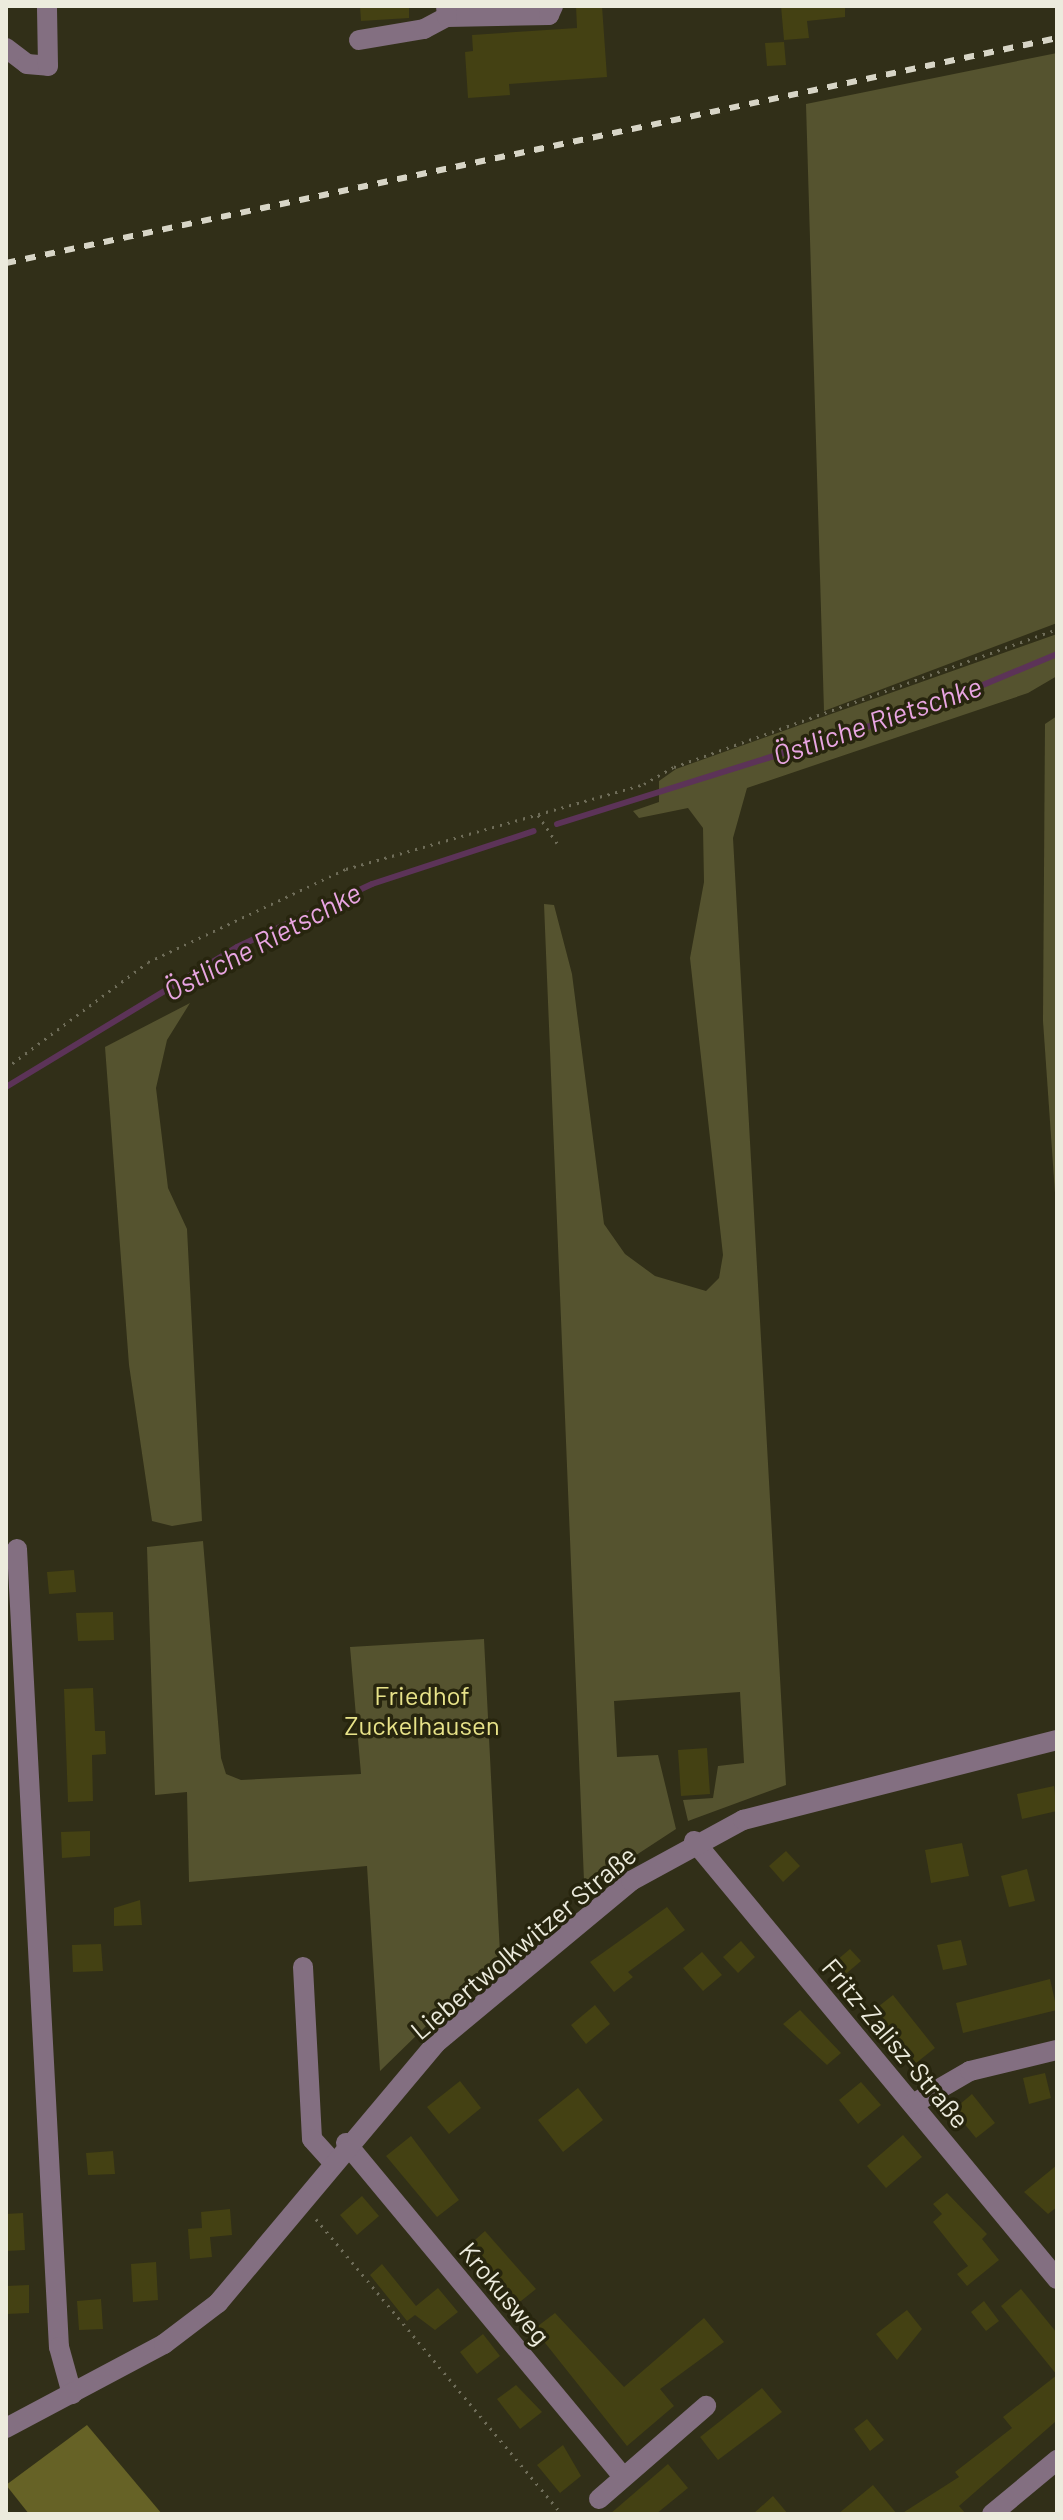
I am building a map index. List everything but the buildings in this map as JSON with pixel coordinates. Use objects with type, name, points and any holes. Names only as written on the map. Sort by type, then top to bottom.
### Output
[{"type":"street","points":[[6,48],[27,64],[48,66],[47,6]]},
{"type":"street","points":[[359,40],[424,29],[447,11],[549,15],[553,6]]},
{"type":"street","points":[[17,1549],[59,2347],[72,2394]]},
{"type":"street","name":"Liebertwolkwitzer Straße","points":[[6,2428],[164,2344],[218,2303],[302,2206],[346,2143],[485,1999],[631,1881],[694,1841],[812,1799],[1057,1740]]},
{"type":"street","name":"Fritz-Zalisz-Straße","points":[[694,1841],[1057,2279]]},
{"type":"street","points":[[303,1967],[312,2139],[333,2162]]},
{"type":"street","points":[[913,2104],[970,2071],[1057,2050]]},
{"type":"street","name":"Krokusweg","points":[[346,2143],[623,2477]]},
{"type":"street","points":[[599,2499],[706,2406]]},
{"type":"street","points":[[992,2514],[1057,2460]]},
{"type":"path","points":[[6,1068],[165,953],[346,869],[644,784],[674,767],[1057,629]]},
{"type":"path","points":[[538,815],[557,843]]},
{"type":"path","points":[[302,2206],[562,2514]]},
{"type":"green space","points":[[1057,53],[1057,623],[824,711],[806,104]]},
{"type":"green space","points":[[1057,634],[1057,676],[1028,693],[747,788],[733,838],[786,1785],[688,1821],[683,1800],[713,1798],[718,1766],[744,1763],[740,1692],[614,1701],[617,1757],[658,1755],[676,1829],[595,1882],[584,1881],[544,904],[554,905],[572,974],[604,1224],[625,1254],[655,1276],[706,1291],[719,1278],[723,1255],[690,958],[704,882],[703,828],[688,808],[639,818],[633,811],[659,802],[659,781],[676,769]]},
{"type":"green space","points":[[1057,716],[1057,1222],[1043,1021],[1045,724]]},
{"type":"green space","points":[[190,1003],[167,1040],[156,1088],[168,1188],[187,1229],[202,1521],[172,1526],[152,1521],[129,1365],[105,1047]]},
{"type":"green space","name":"Friedhof Zuckelhausen","points":[[203,1541],[221,1758],[226,1774],[241,1780],[361,1774],[350,1647],[484,1639],[500,1954],[380,2071],[367,1866],[189,1882],[187,1792],[155,1795],[147,1547]]},
{"type":"shaded area","points":[[87,2425],[162,2514],[29,2514],[6,2485]]},
{"type":"waterway","name":"Östliche Rietschke","points":[[557,824],[928,708],[1057,654]]},
{"type":"waterway","name":"Östliche Rietschke","points":[[6,1087],[237,947],[372,884],[534,831]]},
{"type":"railway","points":[[6,263],[1057,38]]}]
